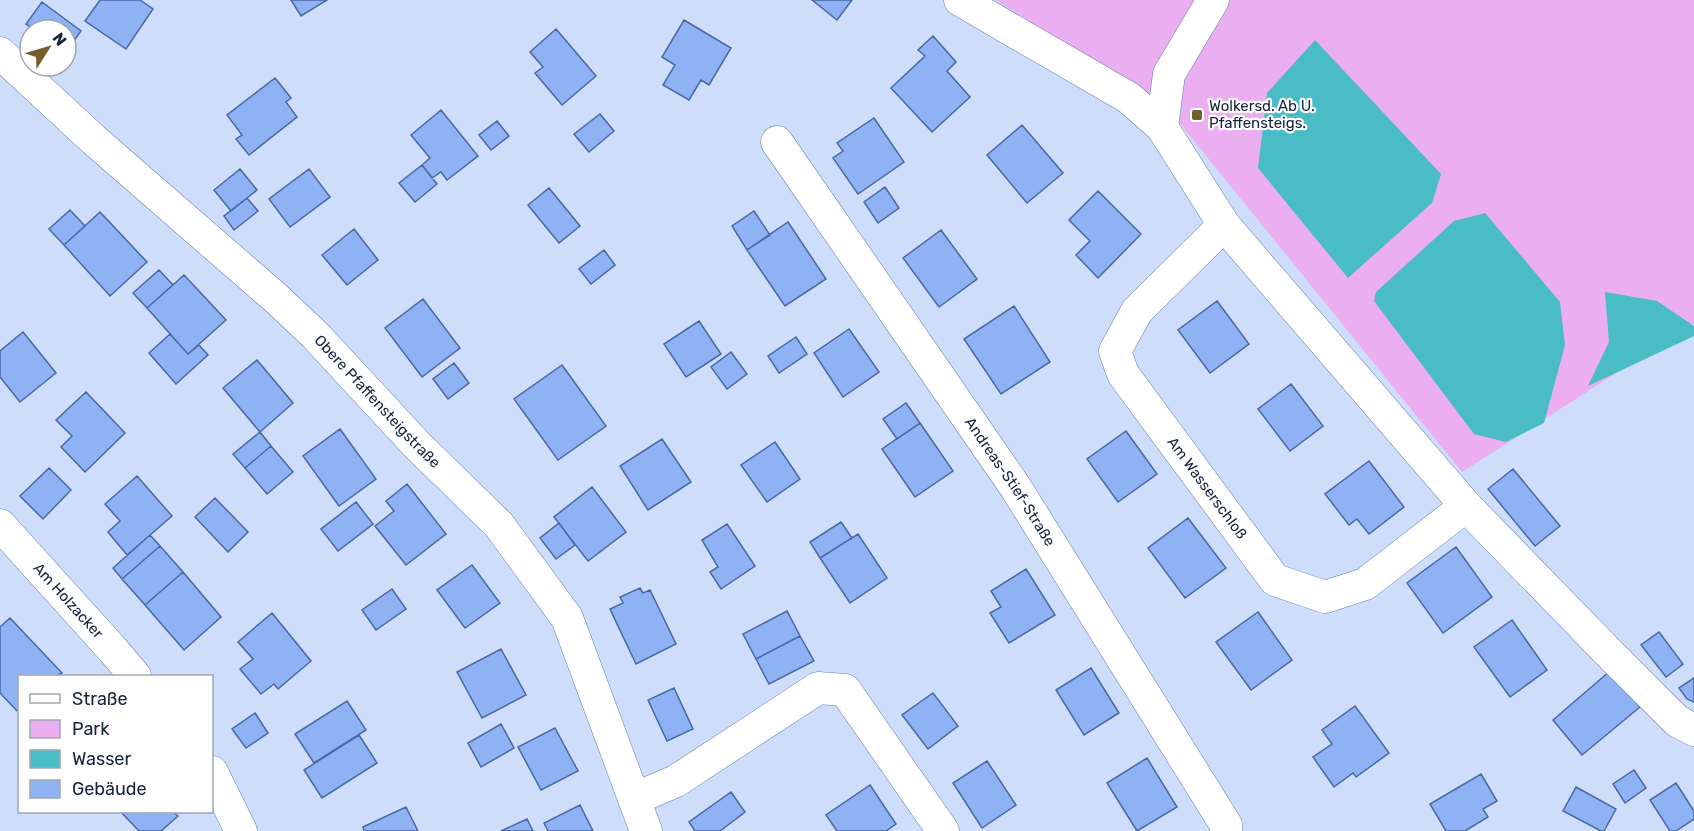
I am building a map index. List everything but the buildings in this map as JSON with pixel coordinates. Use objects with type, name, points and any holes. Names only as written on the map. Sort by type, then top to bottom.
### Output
[{"type":"street","points":[[960,0],[1129,98],[1162,127],[1224,225],[1466,506],[1677,722],[1694,730]]},
{"type":"street","points":[[1162,127],[1169,74],[1213,0]]},
{"type":"street","name":"Obere Pfaffensteigstraße","points":[[0,53],[94,140],[278,300],[417,445],[499,525],[567,618],[646,831]]},
{"type":"street","name":"Andreas-Stief-Straße","points":[[777,142],[1016,488],[1226,825],[1226,831]]},
{"type":"street","name":"Am Wasserschloß","points":[[1224,225],[1137,311],[1115,351],[1123,374],[1275,580],[1325,597],[1365,584],[1466,506]]},
{"type":"street","name":"Am Holzacker","points":[[0,525],[134,675]]},
{"type":"street","points":[[634,799],[676,781],[818,688],[845,690],[944,831]]},
{"type":"street","points":[[213,774],[241,831]]},
{"type":"green space","points":[[996,0],[1694,0],[1694,323],[1462,472],[1169,110]]},
{"type":"water","points":[[1315,40],[1441,174],[1432,203],[1348,278],[1258,168],[1267,93]]},
{"type":"water","points":[[1485,213],[1560,302],[1565,345],[1544,423],[1506,442],[1474,434],[1374,301],[1376,292],[1454,221]]},
{"type":"water","points":[[1605,292],[1657,301],[1694,326],[1694,336],[1588,386],[1609,342]]},
{"type":"place","name":"Wolkersd. Ab U. Pfaffensteigs.","points":[[1197,115]]}]
